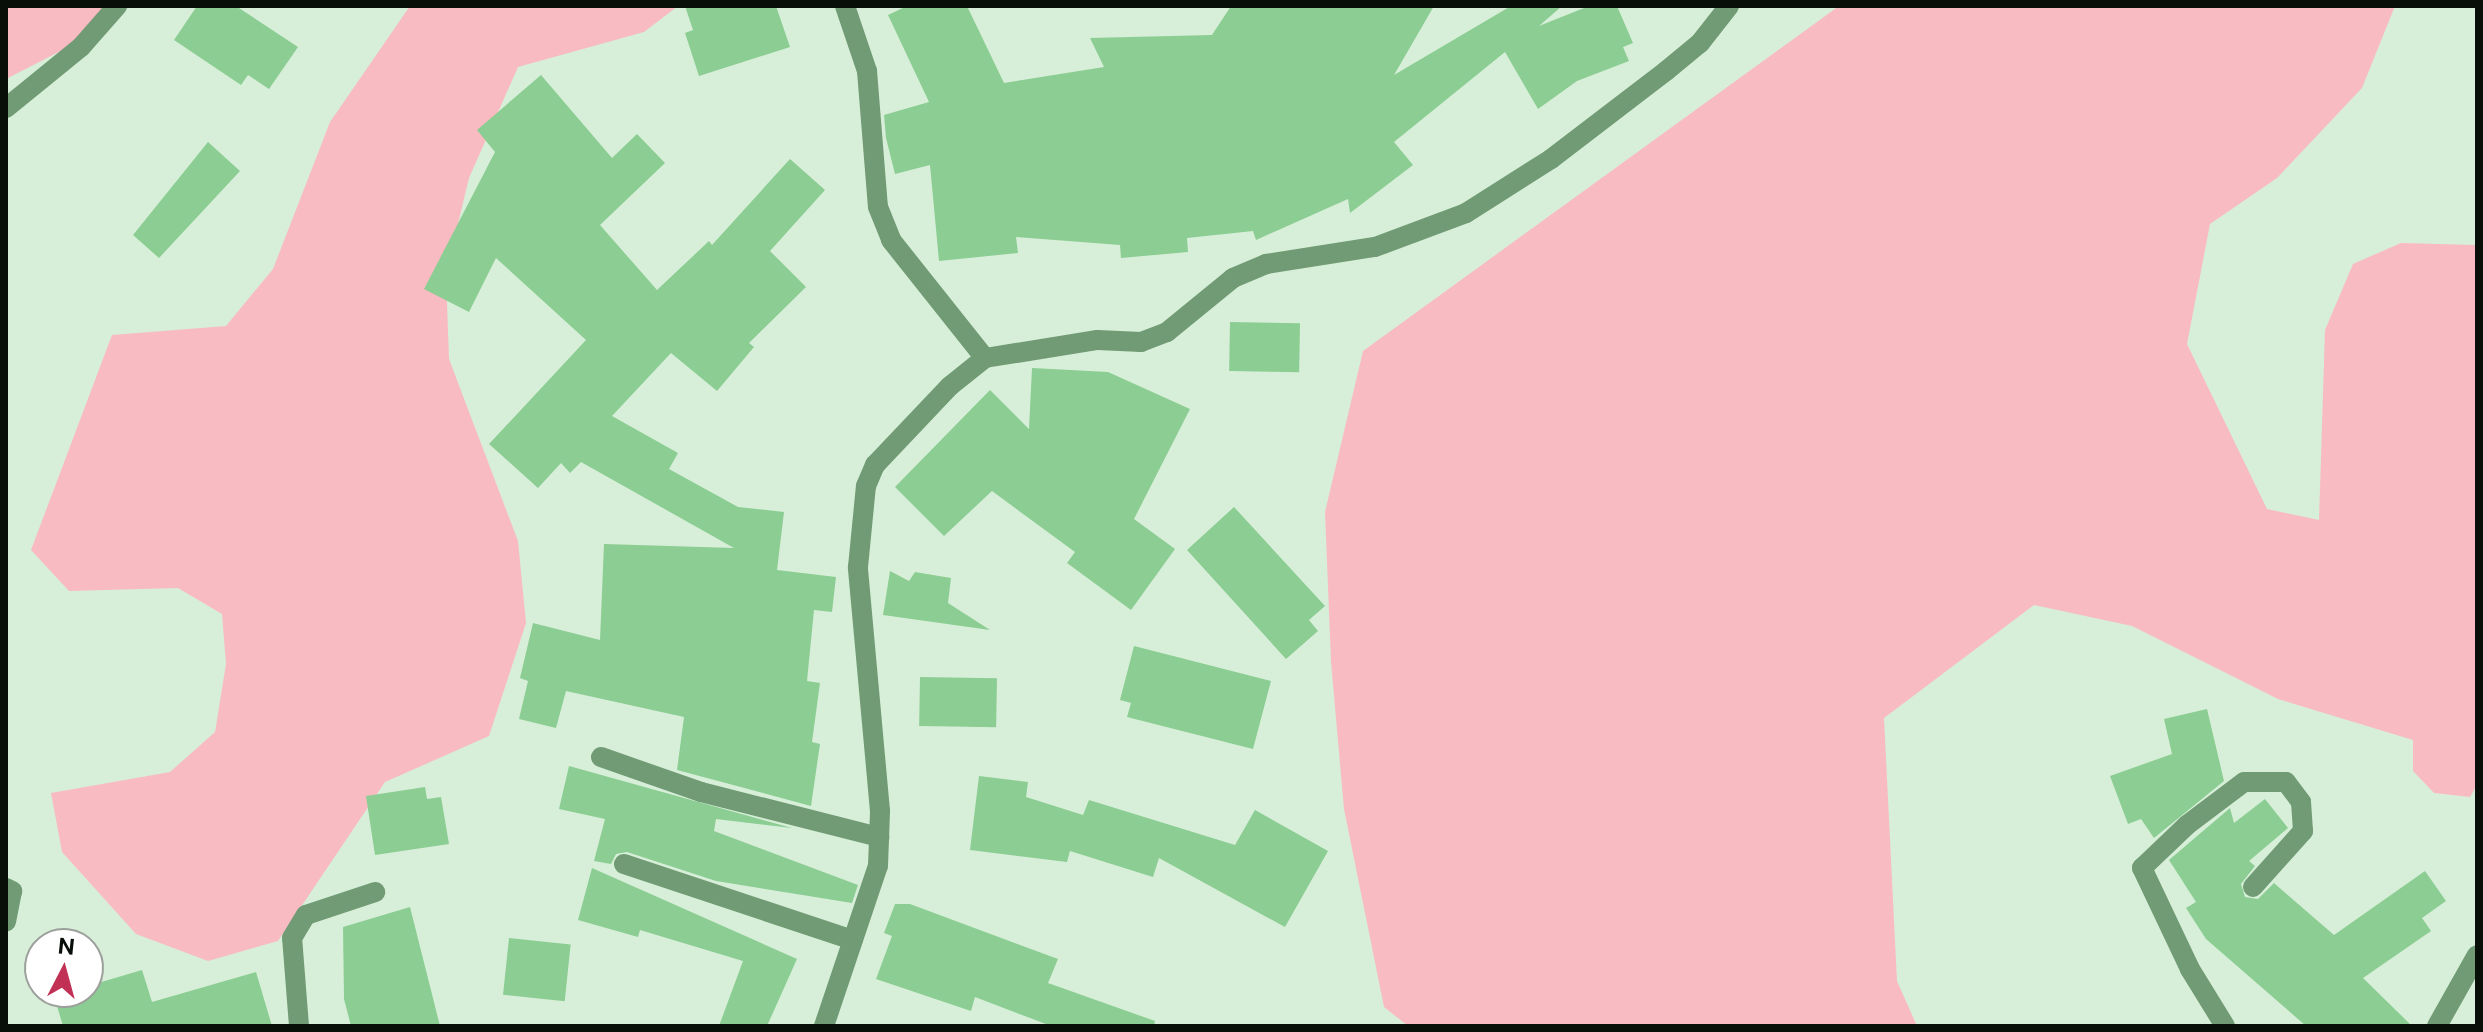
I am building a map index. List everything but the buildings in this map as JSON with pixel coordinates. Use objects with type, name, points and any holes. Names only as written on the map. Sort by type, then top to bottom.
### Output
[{"type":"street","points":[[6,108],[81,47],[117,6]]},
{"type":"street","points":[[845,6],[867,71],[878,207],[891,240],[985,358]]},
{"type":"street","points":[[824,1026],[878,866],[879,837],[858,567],[866,486],[875,465],[907,430],[985,358],[1082,342],[1141,342],[1167,332],[1233,278],[1266,264],[1375,247],[1454,218],[1551,159],[1666,71],[1700,43],[1729,6]]},
{"type":"street","points":[[601,757],[701,792],[879,837]]},
{"type":"street","points":[[2225,1026],[2190,969],[2142,868],[2187,825],[2244,782],[2286,782],[2301,802],[2303,831],[2253,887]]},
{"type":"street","points":[[624,864],[853,940]]},
{"type":"street","points":[[6,888],[12,891],[6,921]]},
{"type":"street","points":[[299,1026],[292,938],[306,915],[375,892]]},
{"type":"street","points":[[2437,1026],[2477,955]]},
{"type":"shaded area","points":[[6,6],[108,6],[84,39],[6,79]]},
{"type":"shaded area","points":[[410,6],[678,6],[644,32],[518,67],[469,178],[446,274],[449,359],[518,541],[526,623],[489,736],[385,782],[278,941],[208,961],[136,934],[62,852],[51,793],[170,772],[215,732],[226,664],[222,614],[178,588],[69,591],[31,550],[112,335],[226,326],[273,269],[330,122]]},
{"type":"shaded area","points":[[1839,6],[2395,6],[2362,88],[2277,178],[2210,224],[2187,344],[2267,509],[2319,520],[2325,330],[2353,264],[2401,243],[2477,245],[2477,785],[2470,797],[2434,793],[2413,771],[2413,740],[2278,699],[2132,626],[2034,605],[1884,718],[1897,981],[1917,1026],[1408,1026],[1384,1007],[1344,809],[1331,662],[1325,512],[1363,351]]}]
